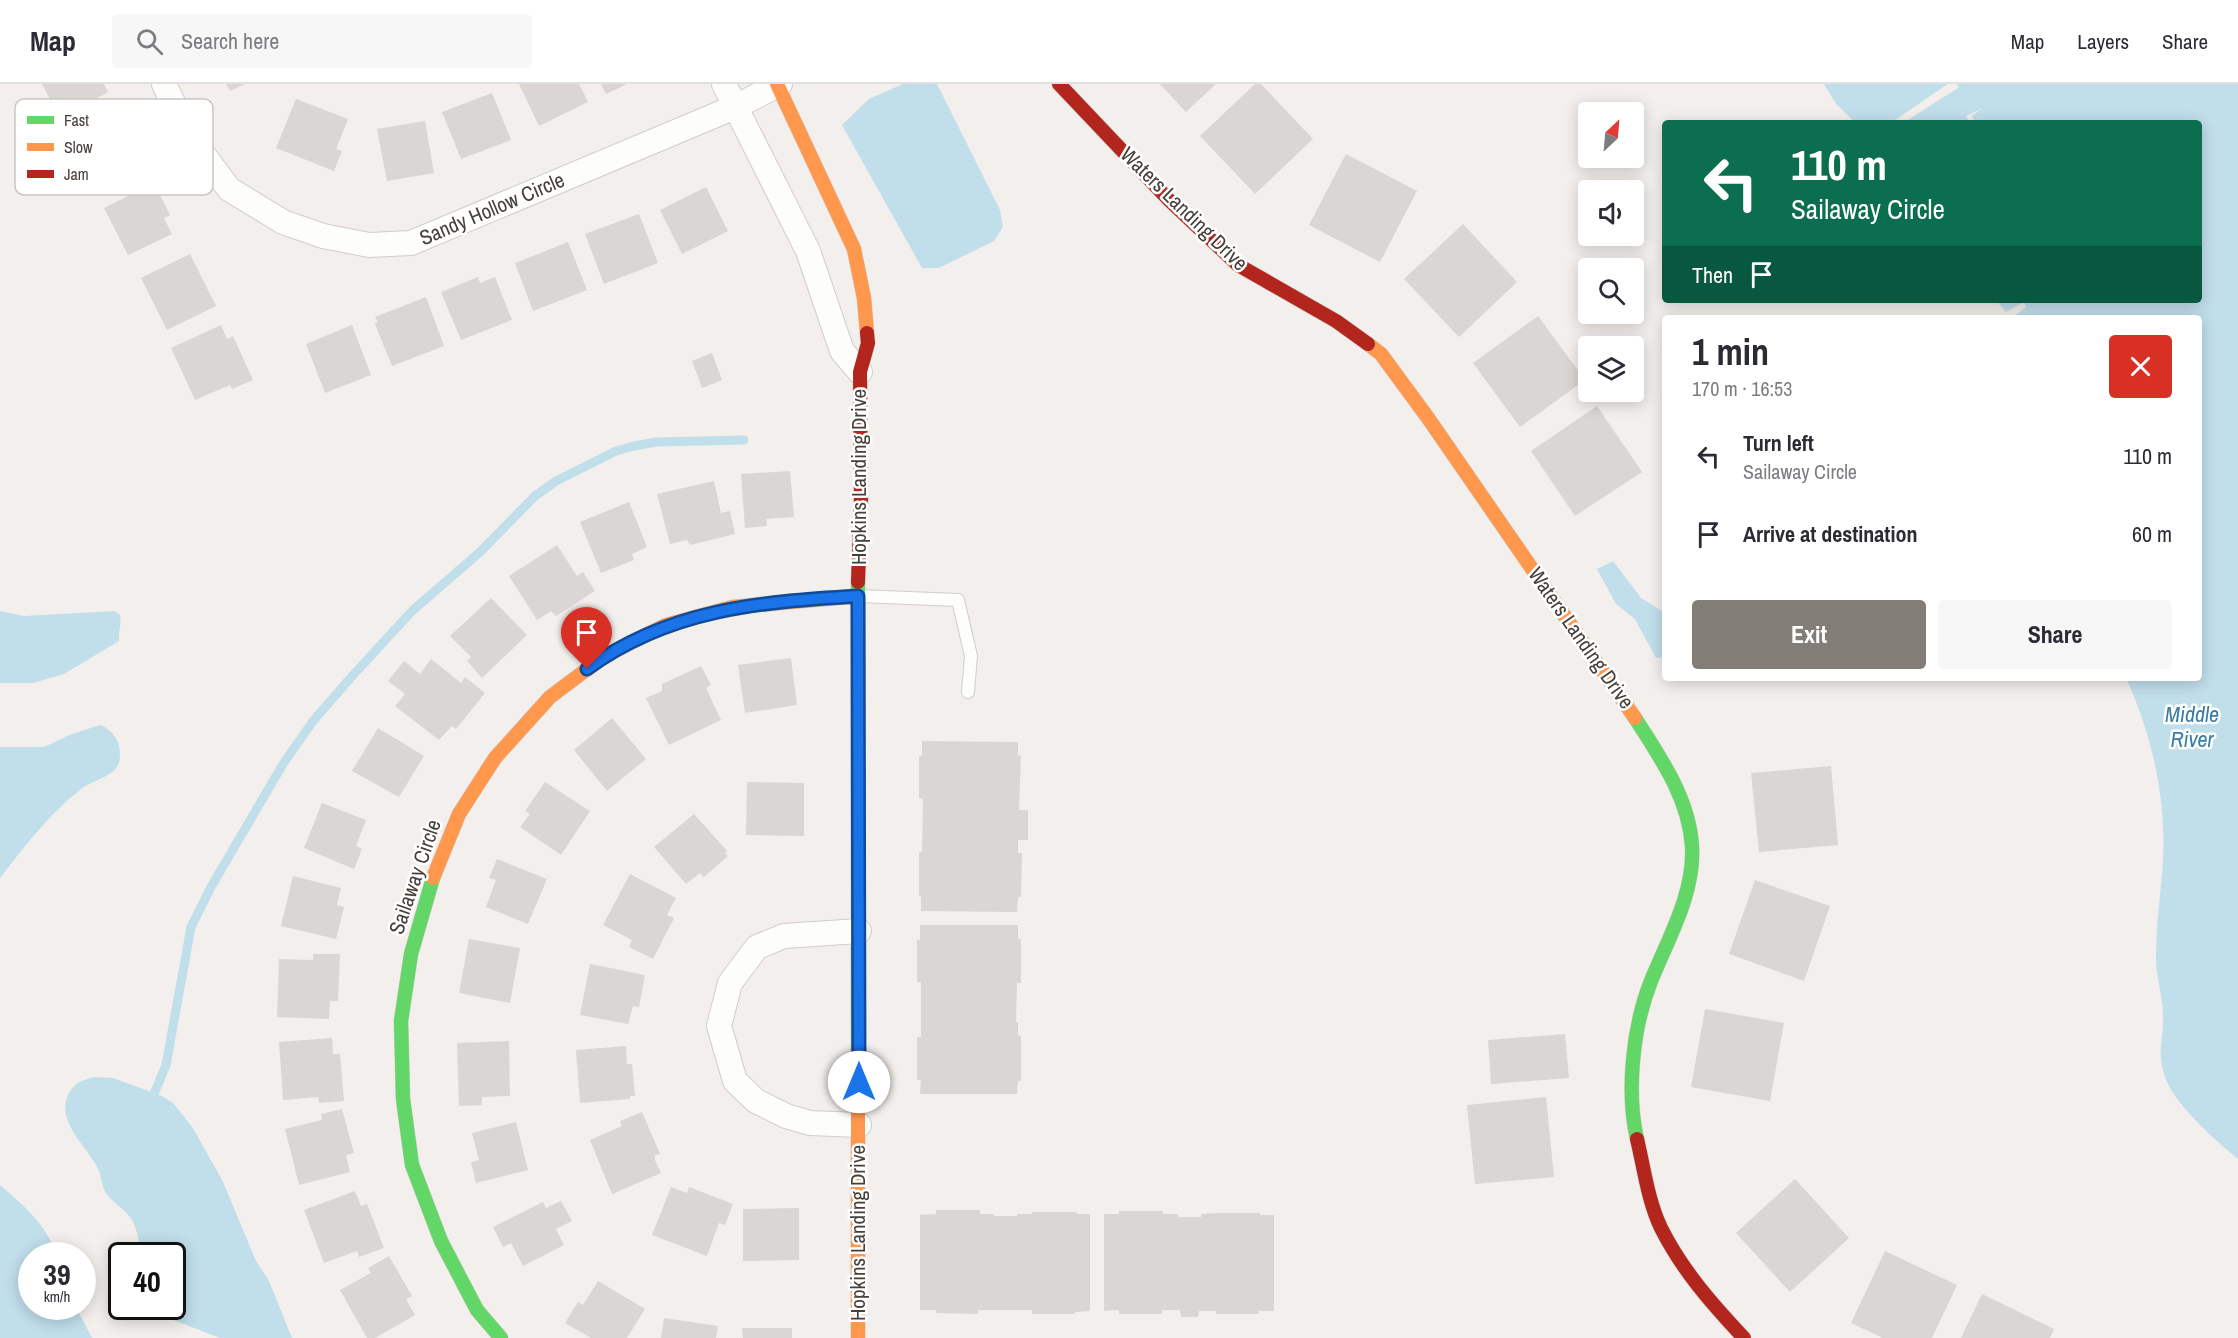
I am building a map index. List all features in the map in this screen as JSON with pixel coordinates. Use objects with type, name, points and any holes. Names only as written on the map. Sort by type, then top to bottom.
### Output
[{"type":"street","name":"Sandy Hollow Circle","points":[[164,84],[171,99]]},
{"type":"street","name":"Hopkins Landing Drive","points":[[724,84],[808,251],[842,351],[860,372]]},
{"type":"street","name":"Hopkins Landing Drive","points":[[778,84],[854,249],[864,298],[868,343],[860,372],[858,1338]]},
{"type":"street","points":[[735,107],[778,84]]},
{"type":"street","name":"Waters Landing Drive","points":[[1059,84],[1168,200],[1238,265],[1336,321],[1381,354],[1625,701],[1680,793],[1692,846],[1690,875],[1677,921],[1650,984],[1641,1017],[1631,1087],[1633,1122],[1650,1193],[1661,1227],[1701,1292],[1744,1338]]},
{"type":"street","name":"Sandy Hollow Circle","points":[[213,168],[229,189],[283,222],[323,236],[369,245],[411,243],[735,107]]},
{"type":"street","name":"Sailaway Circle","points":[[501,1338],[477,1310],[441,1241],[412,1166],[403,1099],[401,1021],[411,954],[429,888],[459,814],[495,758],[550,697],[606,655],[666,625],[733,607],[858,596]]},
{"type":"street","points":[[858,1125],[810,1123],[786,1116],[756,1101],[735,1081],[719,1026],[730,983],[757,947],[784,936],[859,930]]},
{"type":"lane","points":[[858,596],[958,600],[971,656],[968,692]]},
{"type":"water","points":[[903,84],[937,84],[1000,210],[1003,227],[994,241],[939,268],[922,268],[842,125],[869,99]]},
{"type":"water","points":[[1824,84],[1948,84],[1895,120],[1853,120],[1836,104]]},
{"type":"water","name":"Middle River","points":[[1956,84],[2238,84],[2238,1159],[2189,1113],[2172,1092],[2163,1072],[2161,1055],[2163,1008],[2156,963],[2163,860],[2162,813],[2150,744],[2127,681],[2202,681],[2202,315],[2016,315],[2026,307],[2024,303],[2202,303],[2202,120],[1974,120],[1972,116],[1981,109],[1966,116],[1968,120],[1908,120],[1958,88]]},
{"type":"water","name":"Middle River","points":[[1998,303],[2022,303],[2006,312]]},
{"type":"water","points":[[1613,561],[1641,598],[1662,611],[1662,657],[1656,658],[1635,619],[1616,604],[1597,569]]},
{"type":"water","points":[[0,611],[24,616],[115,611],[120,615],[119,641],[64,674],[33,683],[0,683]]},
{"type":"water","points":[[100,725],[114,735],[119,745],[120,757],[117,768],[85,786],[58,809],[0,878],[0,747],[44,747],[72,734]]},
{"type":"water","points":[[113,1078],[162,1096],[173,1103],[193,1128],[223,1182],[256,1261],[269,1281],[292,1338],[220,1338],[173,1320],[186,1320],[186,1242],[139,1242],[132,1220],[106,1193],[99,1170],[73,1132],[66,1113],[66,1103],[71,1089],[87,1079]]},
{"type":"water","points":[[0,1185],[26,1208],[51,1242],[18,1242],[18,1320],[83,1320],[92,1338],[0,1338]]},
{"type":"pier","points":[[1948,84],[1951,84],[1900,120],[1895,120]]},
{"type":"pier","points":[[1953,84],[1959,87],[1904,120],[1954,87]]},
{"type":"building","points":[[42,84],[104,84],[108,92],[95,99],[50,99]]},
{"type":"building","points":[[226,84],[245,84],[230,91]]},
{"type":"building","points":[[519,84],[579,84],[588,102],[539,126]]},
{"type":"building","points":[[601,84],[627,84],[606,94]]},
{"type":"building","points":[[1160,84],[1216,84],[1186,112]]},
{"type":"building","points":[[1255,84],[1261,84],[1313,139],[1255,194],[1200,136]]},
{"type":"building","points":[[492,93],[511,140],[461,159],[442,112]]},
{"type":"building","points":[[296,99],[348,119],[336,149],[342,151],[334,171],[276,148]]},
{"type":"building","points":[[425,121],[434,173],[387,181],[377,129]]},
{"type":"building","points":[[1346,154],[1417,191],[1380,262],[1309,225]]},
{"type":"building","points":[[706,187],[728,231],[682,254],[660,210]]},
{"type":"building","points":[[130,195],[160,195],[170,215],[164,218],[172,234],[128,255],[104,208]]},
{"type":"building","points":[[639,214],[658,263],[604,284],[585,234]]},
{"type":"building","points":[[1463,224],[1517,282],[1459,337],[1404,279]]},
{"type":"building","points":[[568,242],[587,290],[533,311],[515,263]]},
{"type":"building","points":[[190,254],[216,306],[167,330],[141,278]]},
{"type":"building","points":[[478,277],[480,283],[495,277],[512,320],[461,340],[441,292]]},
{"type":"building","points":[[426,297],[444,346],[392,366],[375,324],[378,322],[375,317]]},
{"type":"building","points":[[1538,316],[1578,370],[1578,385],[1520,427],[1473,363]]},
{"type":"building","points":[[221,325],[227,339],[233,336],[253,380],[232,389],[230,385],[195,400],[171,348]]},
{"type":"building","points":[[352,325],[371,375],[325,393],[306,344]]},
{"type":"building","points":[[712,353],[722,380],[702,388],[692,361]]},
{"type":"building","points":[[1597,406],[1642,472],[1575,516],[1531,451]]},
{"type":"building","points":[[790,471],[794,517],[766,519],[767,526],[745,528],[741,474]]},
{"type":"building","points":[[714,481],[721,513],[730,511],[735,534],[690,545],[687,540],[670,544],[657,494]]},
{"type":"building","points":[[629,502],[647,547],[632,554],[634,560],[601,573],[580,522]]},
{"type":"building","points":[[557,545],[577,576],[583,572],[595,591],[556,616],[551,611],[537,620],[509,576]]},
{"type":"building","points":[[491,598],[527,635],[482,678],[467,661],[471,657],[450,636]]},
{"type":"building","points":[[791,658],[797,705],[745,713],[738,665]]},
{"type":"building","points":[[431,659],[461,683],[465,677],[485,693],[456,729],[452,726],[439,740],[395,706],[405,694],[388,681],[404,661],[420,674]]},
{"type":"building","points":[[701,666],[711,685],[706,688],[721,720],[669,745],[646,698],[662,691],[662,684]]},
{"type":"building","points":[[612,718],[646,759],[607,791],[574,750]]},
{"type":"building","points":[[378,728],[424,756],[399,797],[352,771]]},
{"type":"building","points":[[922,741],[1018,742],[1018,756],[1021,755],[1019,810],[1028,810],[1028,840],[1018,840],[1018,853],[1022,853],[1021,897],[1018,897],[1017,912],[921,911],[919,852],[922,852],[923,799],[919,798],[919,756],[922,756]]},
{"type":"building","points":[[1831,766],[1838,845],[1759,852],[1751,773]]},
{"type":"building","points":[[545,782],[590,811],[561,855],[520,827],[530,814],[525,811]]},
{"type":"building","points":[[747,782],[804,783],[804,836],[746,835]]},
{"type":"building","points":[[322,803],[366,820],[356,846],[362,849],[354,869],[304,848]]},
{"type":"building","points":[[694,814],[727,851],[725,853],[728,856],[704,877],[700,873],[686,884],[654,847]]},
{"type":"building","points":[[497,859],[547,879],[528,924],[486,907],[496,880],[489,878]]},
{"type":"building","points":[[630,874],[676,898],[667,915],[674,918],[653,959],[629,947],[632,940],[603,925]]},
{"type":"building","points":[[293,876],[341,888],[337,905],[344,907],[336,939],[281,926]]},
{"type":"building","points":[[1755,880],[1830,906],[1804,981],[1729,954]]},
{"type":"building","points":[[920,925],[1018,925],[1018,939],[1021,939],[1021,983],[1017,983],[1016,1022],[1018,1022],[1018,1035],[1021,1036],[1021,1081],[1018,1081],[1017,1094],[920,1094],[921,1080],[917,1080],[917,1037],[921,1037],[921,982],[917,982],[917,940],[920,940]]},
{"type":"building","points":[[469,939],[520,948],[510,1003],[459,993]]},
{"type":"building","points":[[313,954],[340,954],[338,1001],[330,1001],[329,1019],[277,1017],[279,959],[313,960]]},
{"type":"building","points":[[590,964],[645,975],[639,1007],[633,1006],[628,1024],[580,1015]]},
{"type":"building","points":[[1705,1009],[1784,1023],[1770,1101],[1691,1087]]},
{"type":"building","points":[[1565,1034],[1569,1078],[1491,1084],[1488,1040]]},
{"type":"building","points":[[332,1038],[333,1054],[340,1054],[344,1101],[319,1103],[318,1097],[283,1100],[279,1042]]},
{"type":"building","points":[[509,1041],[510,1096],[482,1097],[482,1105],[459,1106],[457,1043]]},
{"type":"building","points":[[626,1046],[627,1064],[632,1064],[635,1096],[630,1096],[630,1099],[580,1103],[576,1050]]},
{"type":"building","points":[[1546,1097],[1554,1177],[1475,1184],[1467,1105]]},
{"type":"building","points":[[342,1109],[354,1153],[346,1155],[350,1172],[299,1185],[285,1129],[322,1120],[321,1114]]},
{"type":"building","points":[[642,1112],[660,1154],[655,1155],[655,1160],[661,1173],[612,1194],[590,1140],[622,1126],[620,1121]]},
{"type":"building","points":[[516,1122],[528,1170],[476,1183],[471,1162],[479,1160],[472,1133]]},
{"type":"building","points":[[1795,1179],[1849,1238],[1790,1292],[1736,1233]]},
{"type":"building","points":[[671,1187],[687,1193],[689,1187],[733,1204],[725,1225],[719,1223],[707,1256],[652,1235]]},
{"type":"building","points":[[355,1191],[361,1206],[367,1204],[384,1248],[359,1257],[357,1251],[324,1263],[304,1210]]},
{"type":"building","points":[[561,1201],[572,1221],[556,1229],[564,1245],[523,1266],[511,1243],[503,1247],[493,1227],[543,1202],[546,1208]]},
{"type":"building","points":[[799,1208],[799,1260],[743,1261],[743,1209]]},
{"type":"building","points":[[936,1210],[980,1210],[980,1214],[994,1214],[994,1216],[1017,1216],[1017,1214],[1032,1214],[1032,1212],[1090,1214],[1090,1311],[1075,1312],[1075,1314],[1032,1314],[1032,1310],[978,1310],[978,1314],[936,1313],[936,1310],[920,1310],[920,1215],[936,1214]]},
{"type":"building","points":[[1119,1211],[1163,1211],[1163,1214],[1178,1214],[1178,1217],[1201,1217],[1201,1214],[1217,1213],[1274,1215],[1274,1311],[1258,1311],[1259,1314],[1216,1314],[1216,1311],[1199,1311],[1198,1317],[1181,1317],[1180,1310],[1162,1310],[1162,1314],[1119,1314],[1119,1310],[1104,1311],[1104,1214],[1119,1214]]},
{"type":"building","points":[[1885,1251],[1957,1285],[1932,1338],[1883,1338],[1851,1323]]},
{"type":"building","points":[[389,1256],[412,1296],[406,1299],[415,1315],[375,1338],[367,1338],[340,1290],[371,1273],[368,1268]]},
{"type":"building","points":[[598,1281],[645,1309],[627,1338],[591,1338],[565,1323],[578,1302],[583,1305]]},
{"type":"building","points":[[1982,1294],[2054,1329],[2050,1338],[1961,1338]]},
{"type":"building","points":[[664,1318],[718,1326],[716,1338],[661,1338]]},
{"type":"building","points":[[742,1328],[792,1328],[792,1338],[743,1338]]},
{"type":"waterway","points":[[154,1094],[166,1065],[191,927],[211,887],[283,764],[313,721],[354,674],[412,611],[480,552],[535,496],[556,481],[616,451],[634,446],[656,442],[744,440]]},
{"type":"traffic: fast","points":[[858,582],[858,1089]]},
{"type":"traffic: fast","points":[[1635,718],[1672,779],[1685,811],[1692,846],[1692,864],[1685,898],[1651,981],[1636,1038],[1632,1100],[1637,1139]]},
{"type":"traffic: fast","points":[[433,878],[411,954],[401,1021],[403,1099],[412,1165],[441,1241],[477,1310],[501,1338]]},
{"type":"traffic: slow","points":[[777,84],[854,249],[864,298],[867,333]]},
{"type":"traffic: slow","points":[[1368,344],[1381,354],[1428,418],[1635,718]]},
{"type":"traffic: slow","points":[[433,878],[459,814],[495,758],[550,697],[606,655],[666,625],[733,607],[858,596]]},
{"type":"traffic: slow","points":[[858,1089],[858,1338]]},
{"type":"traffic: jam","points":[[1059,84],[1169,200],[1238,265],[1336,321],[1368,344]]},
{"type":"traffic: jam","points":[[858,582],[861,497],[860,372],[868,343],[867,333]]},
{"type":"traffic: jam","points":[[1637,1139],[1650,1196],[1669,1243],[1698,1286],[1744,1338]]},
{"type":"route","points":[[587,669],[606,655],[666,625],[733,607],[858,596],[859,1082]]}]
